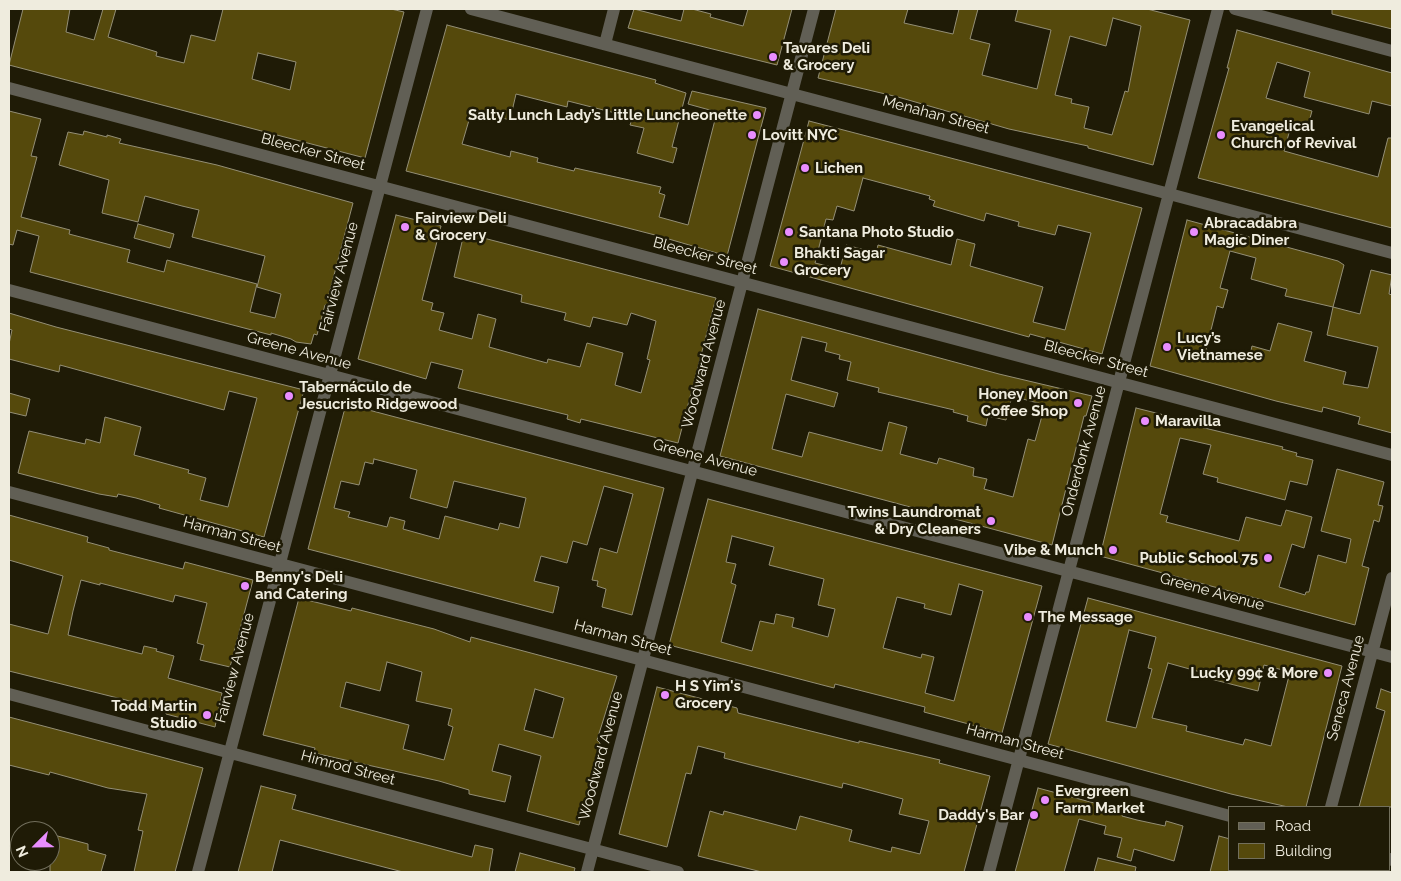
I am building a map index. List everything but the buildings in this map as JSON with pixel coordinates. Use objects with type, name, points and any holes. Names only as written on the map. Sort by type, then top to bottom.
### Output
[{"type":"street","name":"Fairview Avenue","points":[[198,872],[427,9]]},
{"type":"street","name":"Menahan Street","points":[[472,9],[1392,253]]},
{"type":"street","points":[[605,44],[614,9]]},
{"type":"street","name":"Woodward Avenue","points":[[587,872],[814,9]]},
{"type":"street","name":"Onderdonk Avenue","points":[[989,872],[1218,9]]},
{"type":"street","points":[[1235,9],[1392,50]]},
{"type":"street","name":"Bleecker Street","points":[[9,88],[1392,455]]},
{"type":"street","name":"Greene Avenue","points":[[9,290],[1392,657]]},
{"type":"street","name":"Harman Street","points":[[9,492],[1228,815]]},
{"type":"street","name":"Seneca Avenue","points":[[1331,806],[1392,578]]},
{"type":"street","name":"Himrod Street","points":[[9,694],[678,872]]},
{"type":"place","name":"Tavares Deli & Grocery","points":[[773,57]]},
{"type":"place","name":"Salty Lunch Lady’s Little Luncheonette","points":[[757,115]]},
{"type":"place","name":"Lovitt NYC","points":[[752,135]]},
{"type":"place","name":"Evangelical Church of Revival","points":[[1221,135]]},
{"type":"place","name":"Lichen","points":[[805,168]]},
{"type":"place","name":"Fairview Deli & Grocery","points":[[405,227]]},
{"type":"place","name":"Santana Photo Studio","points":[[789,232]]},
{"type":"place","name":"Abracadabra Magic Diner","points":[[1194,232]]},
{"type":"place","name":"Bhakti Sagar Grocery","points":[[784,262]]},
{"type":"place","name":"Lucy’s Vietnamese","points":[[1167,347]]},
{"type":"place","name":"Tabernáculo de Jesucristo Ridgewood","points":[[289,396]]},
{"type":"place","name":"Honey Moon Coffee Shop","points":[[1078,403]]},
{"type":"place","name":"Maravilla","points":[[1145,421]]},
{"type":"place","name":"Twins Laundromat & Dry Cleaners","points":[[991,521]]},
{"type":"place","name":"Vibe & Munch","points":[[1113,550]]},
{"type":"place","name":"Public School 75","points":[[1268,558]]},
{"type":"place","name":"Benny's Deli and Catering","points":[[245,586]]},
{"type":"place","name":"The Message","points":[[1028,617]]},
{"type":"place","name":"Lucky 99¢ & More","points":[[1328,673]]},
{"type":"place","name":"H S Yim's Grocery","points":[[665,695]]},
{"type":"place","name":"Todd Martin Studio","points":[[207,715]]},
{"type":"place","name":"Evergreen Farm Market","points":[[1045,800]]},
{"type":"place","name":"Daddy's Bar","points":[[1034,815]]}]
